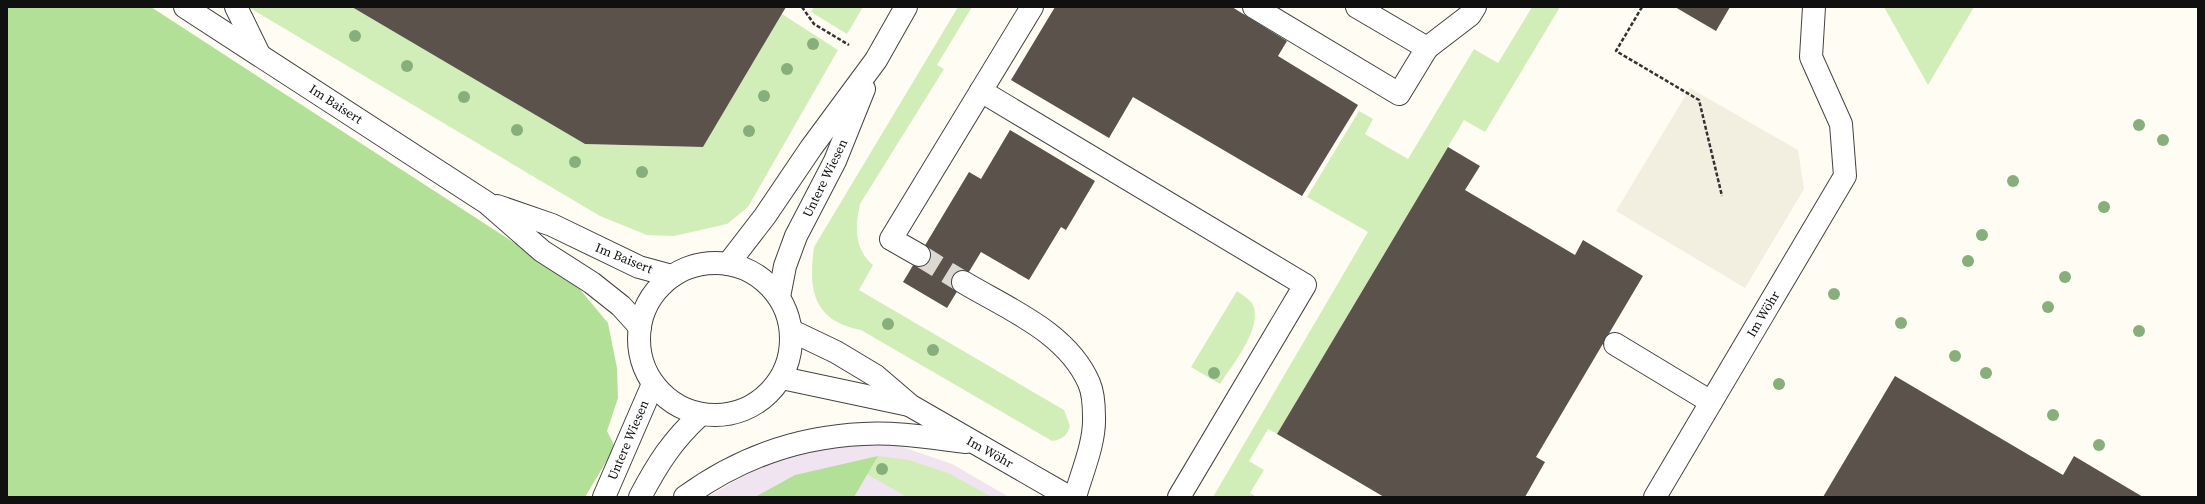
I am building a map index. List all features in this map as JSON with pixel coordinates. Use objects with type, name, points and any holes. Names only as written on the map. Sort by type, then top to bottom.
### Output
[{"type":"street","name":"Im Baisert","points":[[184,7],[487,203],[542,251],[592,283],[621,306],[640,327]]},
{"type":"street","points":[[236,7],[260,55]]},
{"type":"street","name":"Untere Wiesen","points":[[728,264],[765,216],[810,148],[876,60],[906,7]]},
{"type":"street","points":[[919,255],[891,239],[1032,7]]},
{"type":"street","points":[[1254,7],[1399,94],[1427,48],[1467,10]]},
{"type":"street","points":[[1356,7],[1427,48]]},
{"type":"street","name":"Im Wöhr","points":[[1655,497],[1845,176],[1841,124],[1811,57],[1814,7]]},
{"type":"street","name":"Untere Wiesen","points":[[779,297],[785,266],[796,236],[835,161],[876,60]]},
{"type":"street","points":[[980,91],[1305,285],[1179,497]]},
{"type":"street","name":"Im Baisert","points":[[487,203],[552,225],[639,267],[672,276]]},
{"type":"street","name":"Untere Wiesen","points":[[728,264],[743,268],[757,276],[769,285],[779,297],[787,313],[792,331],[788,363],[782,378],[770,393],[755,405],[738,412],[719,416],[700,415],[682,409],[666,398],[652,384],[643,366],[640,353],[640,327],[644,312],[651,298],[660,286],[672,276],[699,265],[728,264]]},
{"type":"street","points":[[963,282],[1048,333],[1071,354],[1090,384],[1094,418],[1090,445],[1075,497]]},
{"type":"street","name":"Im Wöhr","points":[[792,331],[836,352],[876,376],[911,406],[1069,497]]},
{"type":"street","points":[[1615,344],[1711,402]]},
{"type":"street","name":"Im Wöhr","points":[[782,378],[911,406]]},
{"type":"street","name":"Untere Wiesen","points":[[604,497],[652,384]]},
{"type":"street","points":[[640,497],[658,462],[682,432],[700,415]]},
{"type":"street","points":[[685,497],[728,469],[760,454],[795,444],[863,434],[912,436],[973,443]]},
{"type":"path","points":[[802,7],[814,24],[876,60]]},
{"type":"path","points":[[1642,7],[1616,51],[1699,100],[1722,196]]},
{"type":"shaded area","points":[[1690,88],[1798,150],[1804,189],[1745,288],[1616,211]]},
{"type":"shaded area","points":[[894,444],[952,464],[1009,497],[707,497],[766,463],[833,446]]},
{"type":"green space","points":[[7,7],[151,7],[573,281],[608,323],[617,368],[618,398],[607,431],[615,447],[585,497],[7,497]]},
{"type":"green space","points":[[248,7],[352,7],[585,144],[703,147],[782,14],[838,50],[748,207],[727,224],[674,236],[647,235],[600,216]]},
{"type":"green space","points":[[814,7],[863,7],[847,34],[811,12]]},
{"type":"green space","points":[[958,7],[972,7],[937,65],[944,69],[860,204],[857,221],[859,245],[862,252],[873,265],[859,290],[1064,410],[1070,426],[1062,438],[1052,441],[861,330],[845,326],[833,319],[823,311],[817,301],[814,290],[812,263],[814,247]]},
{"type":"green space","points":[[1532,7],[1560,7],[1485,132],[1464,120],[1277,434],[1268,429],[1249,461],[1264,470],[1250,493],[1257,497],[1213,497],[1368,232],[1307,197],[1359,111],[1373,119],[1365,134],[1408,159],[1474,49],[1498,63]]},
{"type":"green space","points":[[1884,7],[1974,7],[1928,85]]},
{"type":"green space","points":[[1237,291],[1252,303],[1255,314],[1254,324],[1245,346],[1220,384],[1191,367]]},
{"type":"green space","points":[[878,456],[909,460],[948,473],[992,497],[907,497],[867,474]]},
{"type":"green space","points":[[878,456],[854,497],[755,497],[795,475]]},
{"type":"building","points":[[352,7],[786,7],[703,147],[585,144]]},
{"type":"building","points":[[1055,7],[1232,7],[1287,41],[1278,56],[1358,105],[1302,196],[1133,97],[1109,138],[1011,80]]},
{"type":"building","points":[[1675,7],[1730,7],[1716,31]]},
{"type":"building","points":[[1010,130],[1095,181],[1066,230],[1061,227],[1029,280],[981,252],[947,308],[903,282],[969,172],[981,179]]},
{"type":"building","points":[[1448,147],[1480,166],[1465,190],[1575,255],[1583,240],[1643,276],[1536,457],[1545,462],[1525,497],[1384,497],[1277,434]]},
{"type":"building","points":[[1895,376],[2063,475],[2074,456],[2143,497],[1823,497]]},
{"type":"tunnel","points":[[919,255],[963,282]]}]
